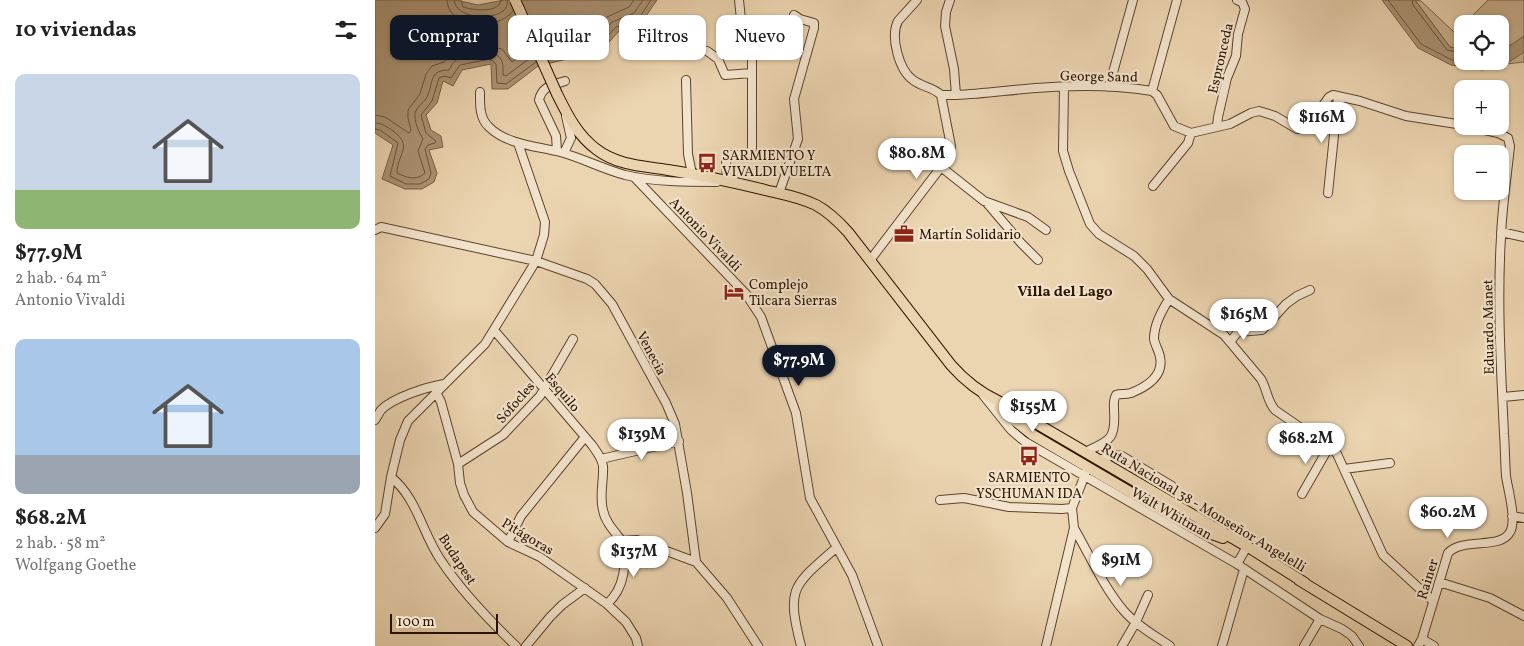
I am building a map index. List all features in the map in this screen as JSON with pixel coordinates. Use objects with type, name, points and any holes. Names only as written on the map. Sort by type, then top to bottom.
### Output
[{"type":"main road","name":"Ruta Nacional 38 - Monseñor Angelelli","points":[[515,0],[564,110],[583,137],[595,149],[607,156],[629,164],[730,181],[806,200],[833,216],[871,259],[951,365],[968,383],[1028,431],[1087,472],[1190,526],[1228,540],[1305,583]]},
{"type":"main road","name":"Ruta Nacional 38 - Monseñor Angelelli","points":[[983,394],[1176,504],[1407,646]]},
{"type":"main road","points":[[1085,452],[1090,458],[1087,472]]},
{"type":"main road","points":[[1087,472],[1096,464],[1101,465],[1159,499],[1176,504]]},
{"type":"street","points":[[480,92],[481,114],[485,123],[497,133],[517,143],[560,152],[613,171],[634,176],[693,182],[730,181],[726,158],[728,155],[748,155],[752,149],[752,46],[749,37],[742,29],[739,0]]},
{"type":"street","points":[[871,259],[941,167],[949,154],[951,146],[941,95],[933,88],[917,83],[909,77],[895,44],[898,21],[917,0]]},
{"type":"street","points":[[951,0],[945,18],[945,26],[954,70],[955,95]]},
{"type":"street","points":[[1109,87],[1133,0]]},
{"type":"street","points":[[1152,91],[1177,0]]},
{"type":"street","name":"Espronceda","points":[[1217,126],[1227,78],[1235,60],[1238,34],[1245,8],[1242,2],[1237,0]]},
{"type":"street","points":[[779,193],[798,139],[794,99],[814,28],[814,23],[803,21]]},
{"type":"street","points":[[707,50],[718,59],[725,75],[752,73]]},
{"type":"street","points":[[686,80],[688,154],[693,174]]},
{"type":"street","points":[[560,152],[556,136],[539,100],[541,93],[545,89],[565,81]]},
{"type":"street","points":[[1064,87],[1063,151],[1087,220],[1095,231],[1134,256],[1169,299],[1224,335],[1261,379],[1265,385],[1269,402],[1275,410],[1337,454],[1383,555],[1433,601]]},
{"type":"street","name":"George Sand","points":[[941,95],[986,94],[1036,88],[1064,87],[1109,87],[1152,91],[1157,95],[1175,126],[1191,133]]},
{"type":"street","points":[[1153,186],[1188,143],[1191,133],[1230,124],[1259,111],[1275,116],[1297,129],[1302,129],[1310,124],[1329,97],[1333,95],[1406,116],[1454,124]]},
{"type":"street","points":[[1328,193],[1338,97]]},
{"type":"street","points":[[560,152],[571,138],[564,110]]},
{"type":"street","name":"Eduardo Manet","points":[[1502,135],[1508,138],[1510,146],[1501,232],[1500,358],[1507,477],[1512,516]]},
{"type":"street","points":[[375,528],[385,514],[391,477],[403,430],[408,421],[475,356],[494,330],[536,261],[544,236],[545,222],[517,143]]},
{"type":"street","points":[[941,167],[984,201],[1038,260]]},
{"type":"street","name":"Antonio Vivaldi","points":[[634,176],[746,294],[761,317],[796,413],[810,498],[852,575],[878,646]]},
{"type":"street","points":[[984,201],[1028,217],[1046,230]]},
{"type":"street","name":"Venecia","points":[[375,230],[381,227],[536,261],[587,279],[601,290],[612,304],[666,403],[675,424],[696,562]]},
{"type":"street","points":[[1501,232],[1524,237]]},
{"type":"street","points":[[1230,342],[1238,332],[1262,330],[1286,304],[1310,290]]},
{"type":"street","points":[[1085,452],[1111,437],[1114,421],[1113,401],[1116,395],[1133,392],[1155,379],[1159,372],[1161,361],[1154,336],[1159,316],[1169,299]]},
{"type":"street","name":"Esquilo","points":[[494,330],[585,437],[601,459]]},
{"type":"street","name":"Sófocles","points":[[457,464],[503,435],[544,389],[573,339]]},
{"type":"street","points":[[375,420],[381,410],[393,402],[432,386],[445,384]]},
{"type":"street","name":"Pitágoras","points":[[436,392],[441,402],[464,495],[473,512],[508,542],[540,557],[607,604],[626,622],[636,638],[638,646]]},
{"type":"street","points":[[1503,397],[1524,395]]},
{"type":"street","points":[[508,542],[521,516],[585,437]]},
{"type":"street","points":[[607,604],[616,596],[623,578],[625,552],[622,541],[603,513],[601,503],[603,465],[601,459],[679,441]]},
{"type":"street","points":[[1302,494],[1329,447]]},
{"type":"street","points":[[1099,460],[1114,455],[1123,456],[1172,486]]},
{"type":"street","points":[[1345,469],[1391,463]]},
{"type":"street","points":[[1046,646],[1074,528],[1072,508],[1087,472]]},
{"type":"street","name":"Walt Whitman","points":[[1087,472],[1237,564],[1320,619],[1352,636],[1359,646]]},
{"type":"street","name":"Budapest","points":[[391,477],[401,485],[410,497],[439,557],[449,572],[472,600],[516,646]]},
{"type":"street","points":[[941,500],[964,498],[1009,507],[1072,508]]},
{"type":"street","points":[[1512,516],[1524,518]]},
{"type":"street","name":"Rainer","points":[[1420,643],[1448,553],[1462,545],[1503,540],[1512,528],[1512,516]]},
{"type":"street","points":[[1074,528],[1115,599],[1124,611],[1170,646]]},
{"type":"street","points":[[622,541],[637,540],[696,562],[727,598],[758,646]]},
{"type":"street","points":[[801,646],[793,606],[794,594],[803,577],[837,548]]},
{"type":"street","points":[[1237,564],[1245,550]]},
{"type":"street","points":[[1222,646],[1245,570]]},
{"type":"street","points":[[1439,582],[1489,598],[1524,616]]},
{"type":"street","points":[[526,646],[562,605],[585,588]]},
{"type":"street","points":[[1122,646],[1136,622],[1148,595]]},
{"type":"street","points":[[1303,646],[1320,619]]},
{"type":"street","points":[[1420,643],[1434,646]]},
{"type":"shaded area","points":[[1415,0],[1421,1],[1454,32],[1454,48],[1450,47]]},
{"type":"shaded area","points":[[1488,0],[1524,0],[1524,62],[1509,64],[1509,15],[1473,15]]},
{"type":"water","points":[[375,0],[456,0],[478,5],[504,0],[657,0],[647,15],[619,15],[619,31],[609,42],[609,15],[508,15],[508,60],[563,60],[538,66],[508,89],[492,89],[491,64],[462,70],[453,86],[443,81],[437,103],[426,115],[431,130],[441,136],[443,147],[429,150],[437,173],[434,182],[422,189],[405,189],[382,179],[393,145],[375,133]]},
{"type":"water","points":[[1382,0],[1415,0],[1450,47],[1454,48],[1454,65],[1418,48]]},
{"type":"water","points":[[1524,36],[1524,52],[1509,62],[1509,46]]},
{"type":"place","name":"SARMIENTO Y VIVALDI VUELTA","points":[[707,163]]},
{"type":"place","name":"Martín Solidario","points":[[904,234]]},
{"type":"place","name":"Complejo Tilcara Sierras","points":[[734,292]]},
{"type":"place","name":"SARMIENTO YSCHUMAN IDA","points":[[1029,456]]},
{"type":"district","name":"Villa del Lago","points":[[1065,291]]}]
